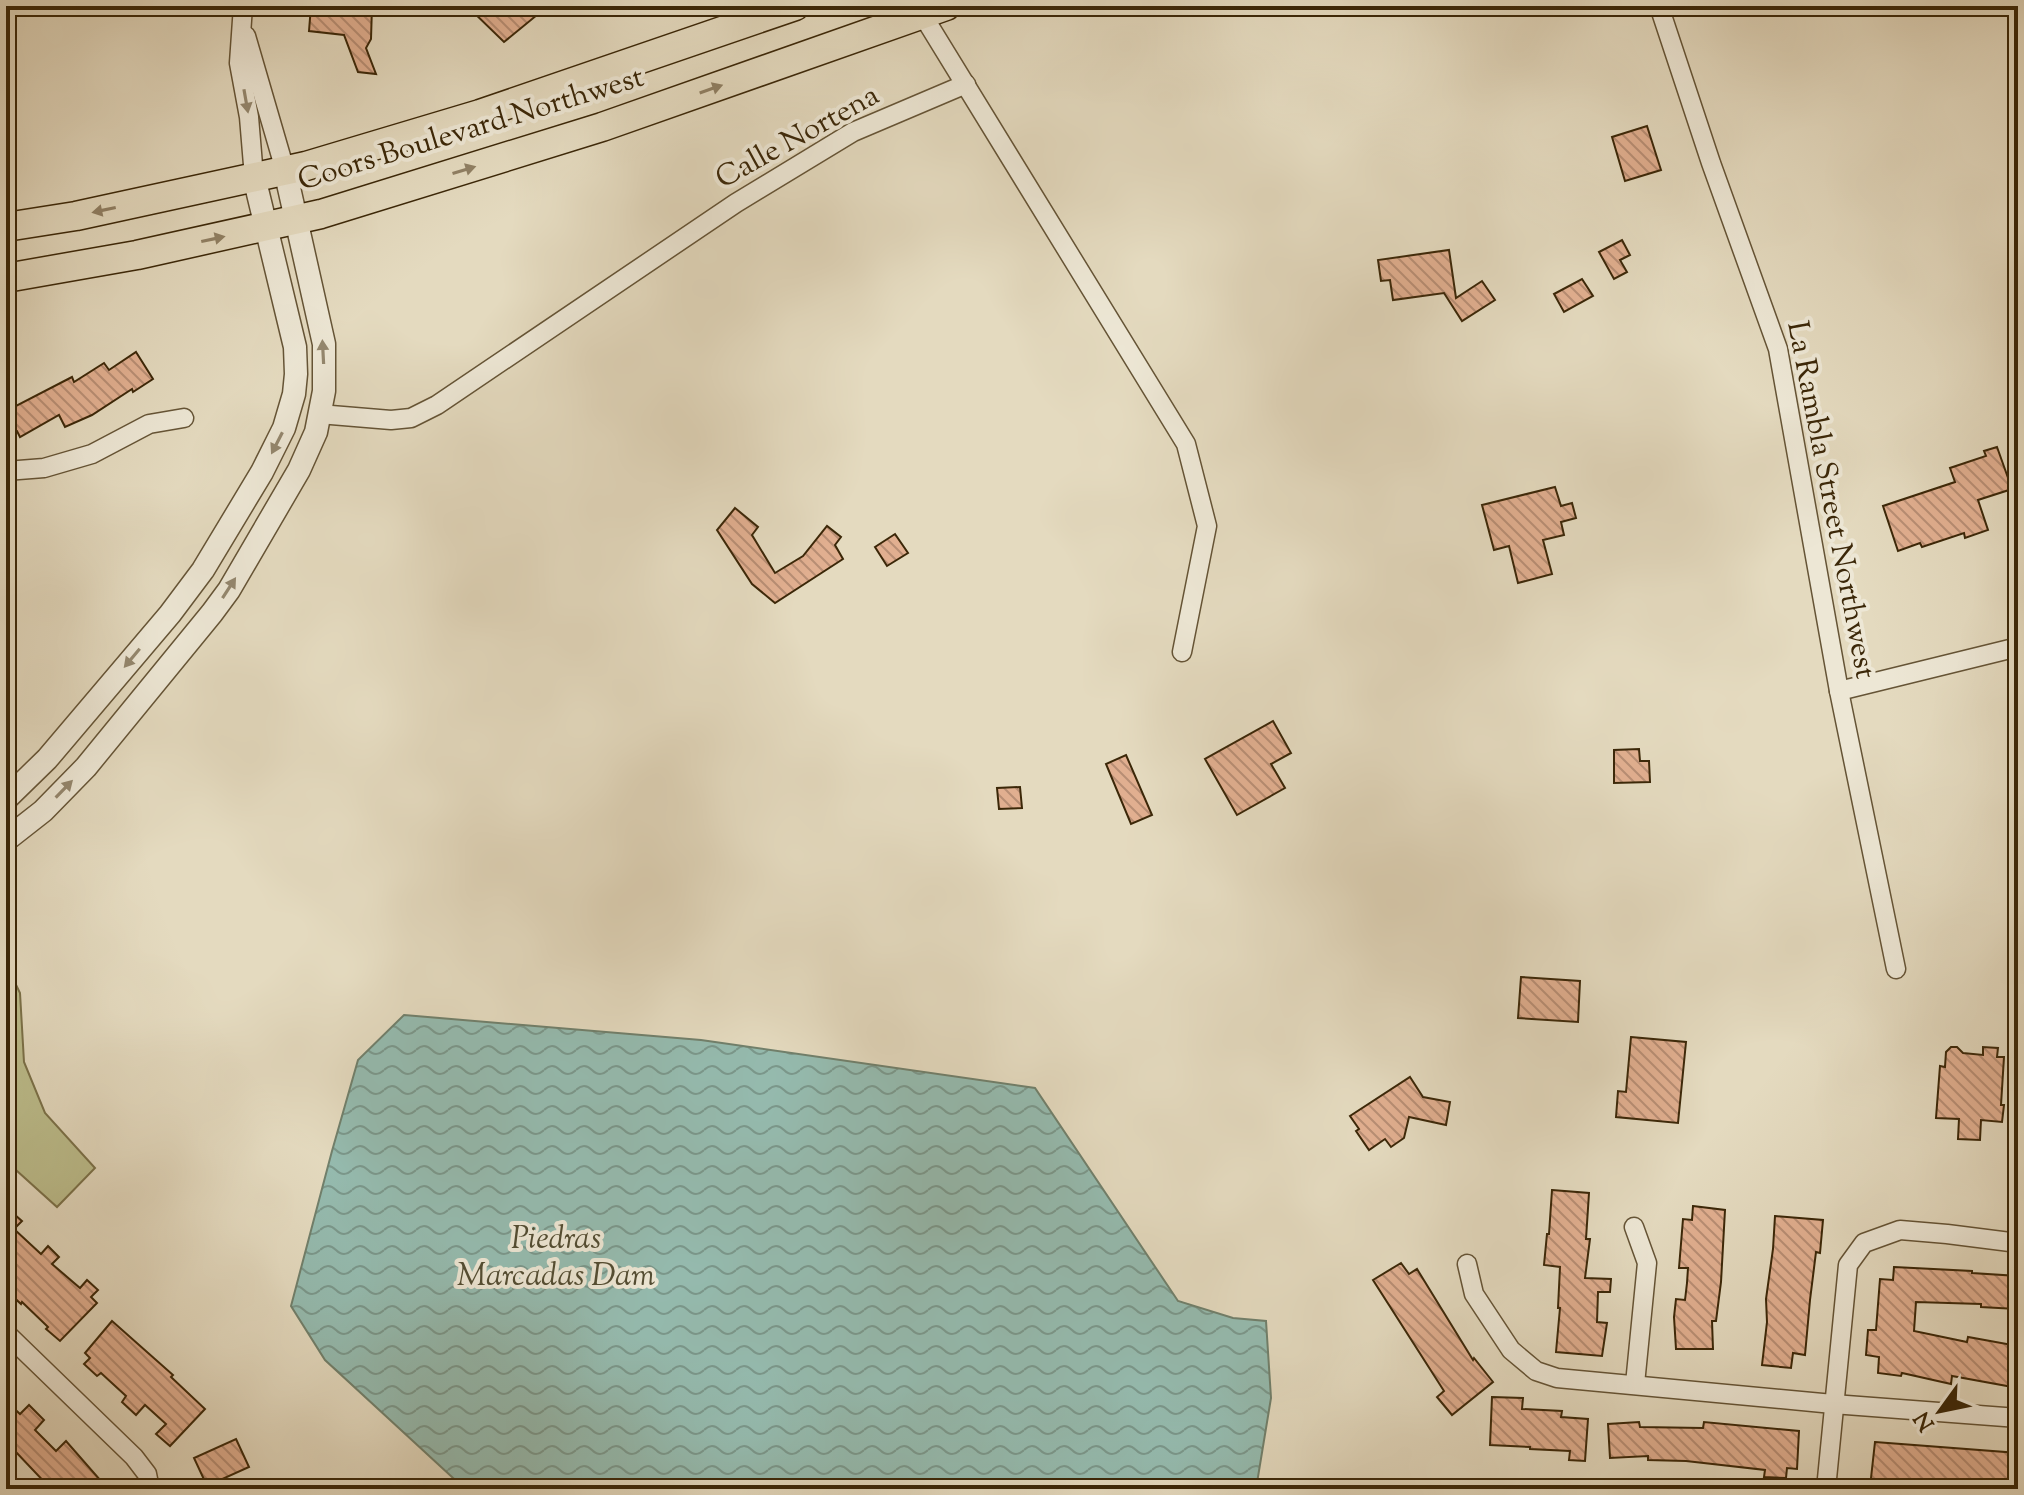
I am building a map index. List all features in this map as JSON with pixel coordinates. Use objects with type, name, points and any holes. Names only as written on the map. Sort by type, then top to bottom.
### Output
[{"type":"main road","name":"Coors Boulevard Northwest","points":[[6,227],[76,216],[306,166],[480,114],[795,6]]},
{"type":"main road","name":"Coors Boulevard Northwest","points":[[6,278],[137,255],[321,214],[602,127],[934,10]]},
{"type":"street","points":[[6,799],[47,759],[170,614],[203,570],[262,472],[284,428],[294,394],[295,347],[254,177],[249,117],[239,63],[243,6]]},
{"type":"street","name":"La Rambla Street Northwest","points":[[1659,6],[1778,349],[1839,691],[1896,969]]},
{"type":"street","points":[[934,10],[966,84],[1186,444],[1207,526],[1182,652]]},
{"type":"street","points":[[6,840],[43,811],[86,767],[229,590],[299,470],[316,432],[324,391],[324,344],[285,170],[243,25]]},
{"type":"street","name":"Calle Nortena","points":[[319,414],[391,420],[411,418],[437,405],[736,203],[853,132],[966,84]]},
{"type":"street","points":[[6,471],[44,468],[92,454],[149,424],[184,418]]},
{"type":"street","points":[[1839,691],[2018,647]]},
{"type":"street","points":[[1634,1227],[1647,1263],[1635,1384]]},
{"type":"street","points":[[1826,1489],[1848,1265],[1864,1243],[1900,1230],[2018,1243]]},
{"type":"street","points":[[1467,1264],[1474,1294],[1511,1350],[1536,1371],[1557,1378],[2018,1418]]},
{"type":"street","points":[[6,1333],[134,1457],[147,1474],[150,1489]]},
{"type":"green space","points":[[6,964],[20,993],[24,1062],[45,1113],[95,1168],[57,1207],[6,1161]]},
{"type":"water","name":"Piedras Marcadas Dam","points":[[404,1015],[701,1040],[1035,1088],[1178,1301],[1233,1318],[1266,1321],[1271,1398],[1256,1489],[465,1489],[325,1360],[291,1306],[358,1060]]},
{"type":"building","points":[[311,6],[372,6],[371,39],[366,48],[376,74],[358,72],[344,35],[309,31]]},
{"type":"building","points":[[467,6],[528,6],[537,15],[504,42]]},
{"type":"building","points":[[1647,126],[1661,170],[1625,181],[1612,137]]},
{"type":"building","points":[[1622,240],[1630,255],[1620,260],[1627,272],[1614,279],[1599,252]]},
{"type":"building","points":[[1449,250],[1456,298],[1482,281],[1495,300],[1462,321],[1444,293],[1393,300],[1390,280],[1381,281],[1378,260]]},
{"type":"building","points":[[1582,279],[1593,296],[1564,312],[1554,294]]},
{"type":"building","points":[[136,352],[153,379],[133,392],[132,389],[92,415],[65,427],[59,415],[20,437],[17,431],[6,433],[6,411],[72,377],[74,382],[104,363],[109,370]]},
{"type":"building","points":[[1997,447],[2012,489],[1978,500],[1988,530],[1965,538],[1964,533],[1922,547],[1920,543],[1898,551],[1883,506],[1955,482],[1950,468],[1986,456],[1984,451]]},
{"type":"building","points":[[1555,487],[1561,506],[1572,503],[1576,518],[1561,522],[1564,535],[1543,540],[1552,574],[1518,583],[1509,546],[1494,550],[1482,505]]},
{"type":"building","points":[[735,508],[758,527],[752,535],[775,573],[803,556],[827,526],[841,537],[835,545],[843,559],[775,603],[752,584],[717,530]]},
{"type":"building","points":[[895,534],[908,553],[887,566],[875,547]]},
{"type":"building","points":[[1273,721],[1291,753],[1271,764],[1285,788],[1237,815],[1205,759]]},
{"type":"building","points":[[1639,749],[1640,761],[1649,761],[1650,782],[1614,783],[1614,750]]},
{"type":"building","points":[[1126,755],[1152,815],[1131,824],[1106,764]]},
{"type":"building","points":[[1020,787],[1022,808],[999,809],[997,788]]},
{"type":"building","points":[[1521,977],[1580,981],[1578,1022],[1518,1018]]},
{"type":"building","points":[[1631,1037],[1686,1042],[1678,1123],[1616,1117],[1618,1091],[1626,1092]]},
{"type":"building","points":[[1951,1047],[1957,1047],[1963,1053],[1983,1055],[1983,1047],[1998,1048],[1997,1057],[2004,1057],[2002,1122],[1981,1120],[1980,1140],[1958,1139],[1959,1119],[1936,1118],[1940,1066],[1945,1067],[1946,1052]]},
{"type":"building","points":[[1410,1077],[1423,1097],[1450,1102],[1446,1125],[1409,1117],[1404,1138],[1391,1147],[1385,1139],[1369,1150],[1350,1116]]},
{"type":"building","points":[[1552,1190],[1589,1193],[1586,1239],[1590,1239],[1585,1278],[1611,1279],[1610,1292],[1598,1292],[1597,1322],[1607,1323],[1602,1356],[1556,1352],[1560,1267],[1544,1265]]},
{"type":"building","points":[[1693,1206],[1725,1210],[1721,1282],[1716,1321],[1712,1321],[1713,1349],[1676,1349],[1676,1299],[1685,1300],[1688,1268],[1679,1268],[1683,1219],[1692,1220]]},
{"type":"building","points":[[6,1207],[22,1221],[14,1229],[41,1254],[48,1246],[59,1257],[52,1264],[80,1288],[87,1280],[98,1290],[91,1297],[97,1303],[60,1341],[6,1290]]},
{"type":"building","points":[[1775,1216],[1823,1220],[1820,1253],[1816,1252],[1805,1355],[1793,1353],[1791,1368],[1762,1365]]},
{"type":"building","points":[[1401,1263],[1409,1274],[1417,1269],[1473,1360],[1493,1382],[1452,1415],[1437,1397],[1444,1391],[1373,1280]]},
{"type":"building","points":[[1894,1267],[2018,1276],[2016,1309],[1981,1307],[1981,1304],[1916,1302],[1914,1331],[1967,1342],[1968,1337],[2018,1346],[2018,1388],[1952,1376],[1951,1384],[1902,1373],[1901,1376],[1878,1373],[1879,1357],[1866,1355],[1868,1330],[1876,1330],[1880,1279],[1893,1280]]},
{"type":"building","points":[[112,1321],[173,1375],[171,1377],[205,1409],[170,1446],[156,1434],[166,1424],[145,1405],[136,1415],[122,1402],[126,1396],[101,1373],[97,1376],[84,1364],[90,1358],[85,1353]]},
{"type":"building","points":[[1492,1397],[1523,1398],[1522,1409],[1562,1411],[1561,1417],[1588,1419],[1585,1461],[1569,1460],[1570,1451],[1490,1445]]},
{"type":"building","points":[[6,1401],[20,1414],[29,1405],[44,1420],[35,1430],[56,1451],[66,1441],[108,1489],[51,1489],[15,1451],[6,1461]]},
{"type":"building","points":[[1639,1422],[1640,1427],[1703,1428],[1704,1422],[1799,1431],[1797,1469],[1787,1468],[1786,1478],[1764,1477],[1765,1470],[1648,1460],[1648,1456],[1610,1458],[1608,1424]]},
{"type":"building","points":[[236,1439],[249,1467],[207,1486],[194,1458]]},
{"type":"building","points":[[1875,1442],[2018,1453],[2018,1489],[1870,1487]]}]
